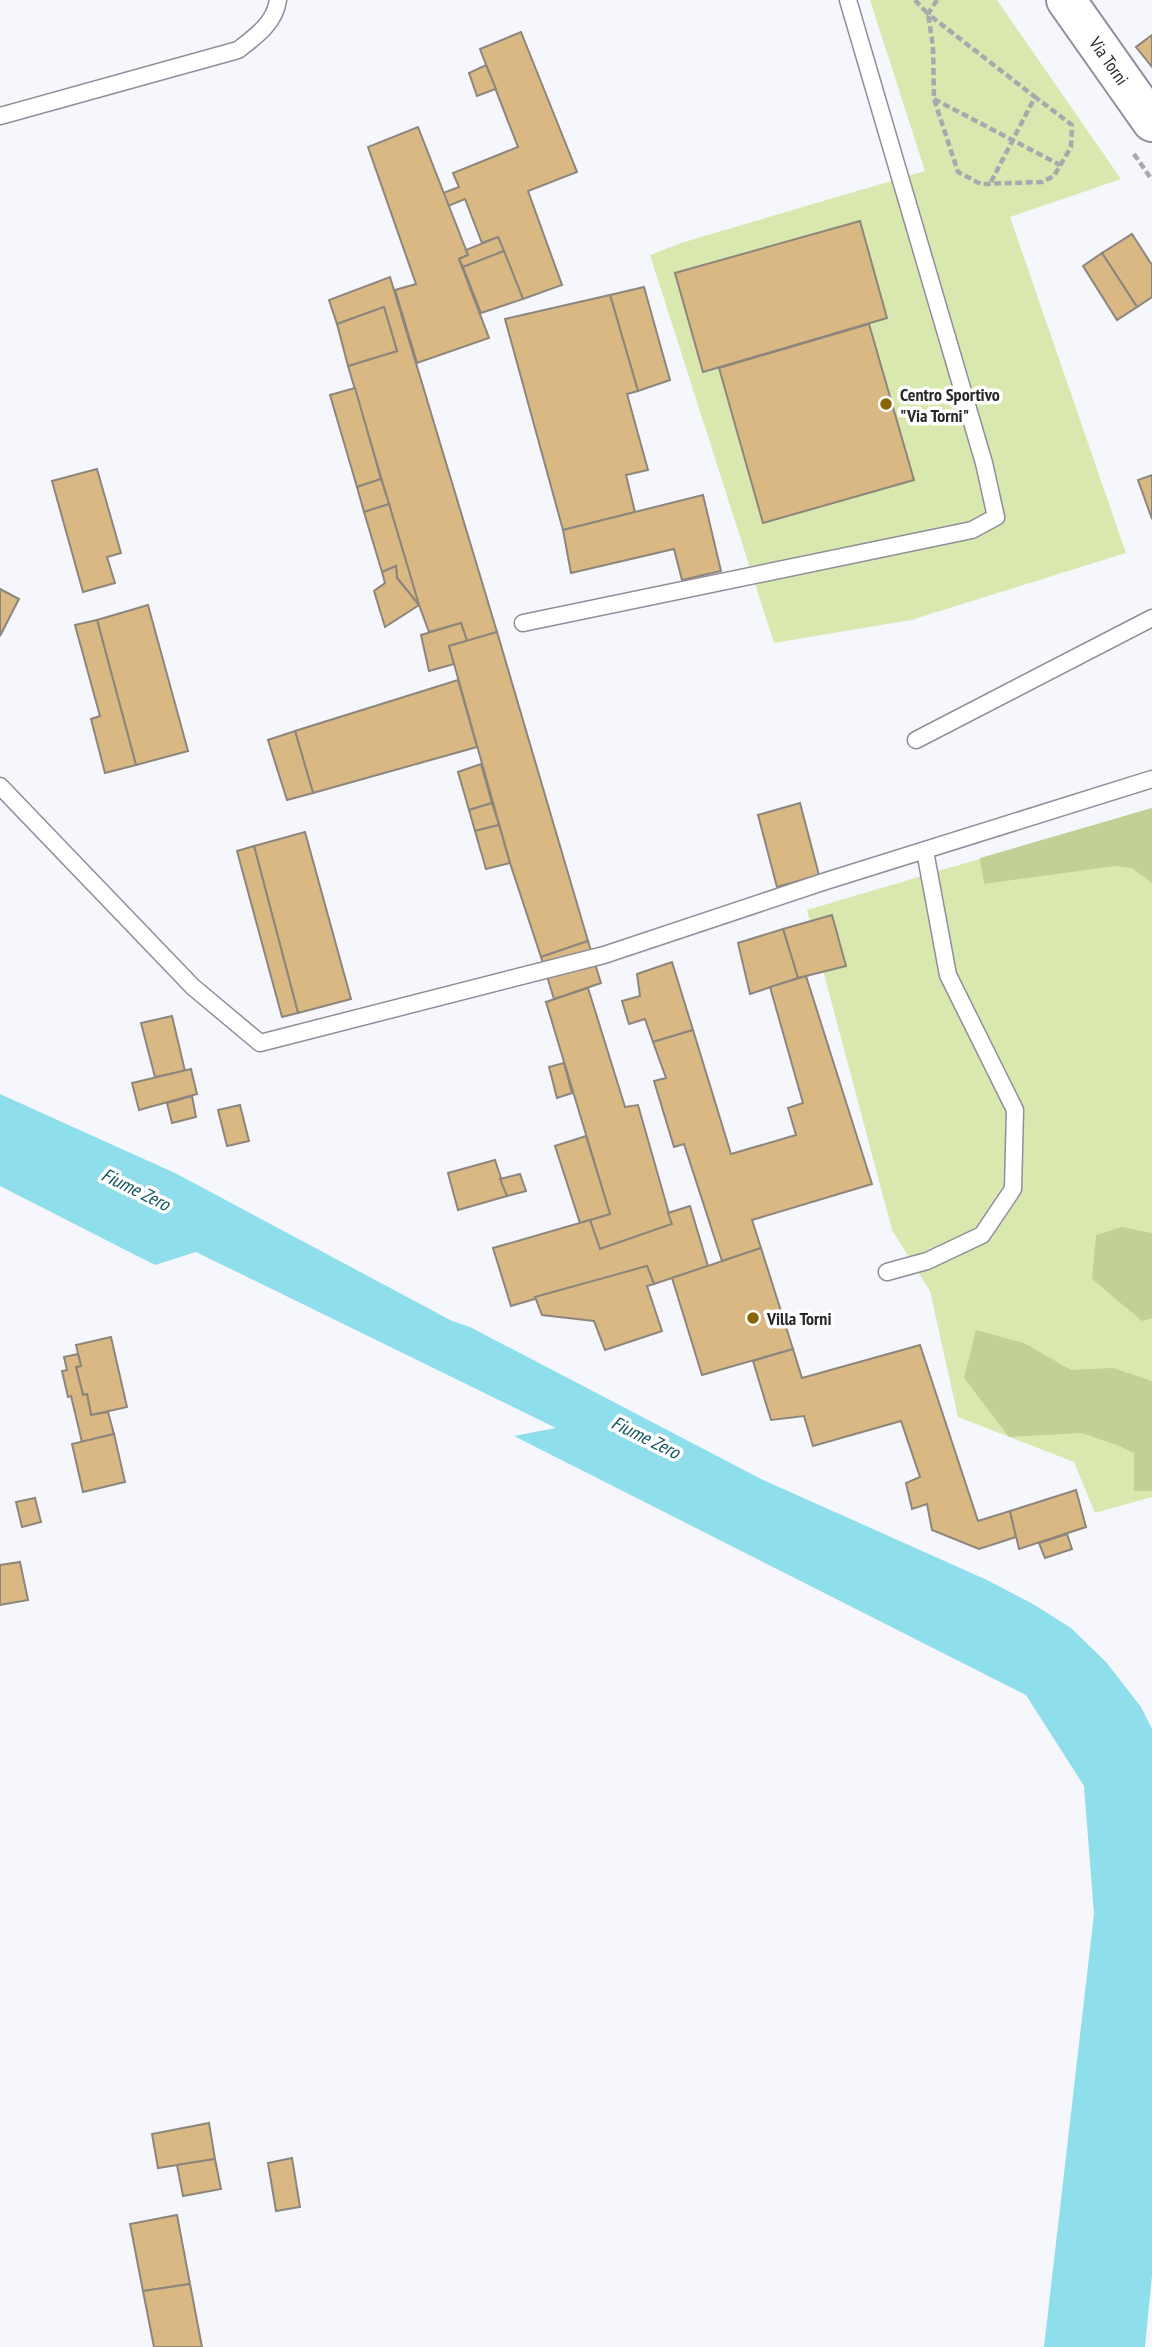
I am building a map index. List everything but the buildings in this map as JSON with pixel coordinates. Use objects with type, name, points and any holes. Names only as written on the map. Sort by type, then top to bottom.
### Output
[{"type":"main road","name":"Via Torni","points":[[1066,0],[1152,122]]},
{"type":"lane","points":[[0,116],[238,50],[262,30],[276,9],[278,0]]},
{"type":"lane","points":[[523,623],[972,530],[996,517],[980,450],[848,0]]},
{"type":"lane","points":[[916,740],[1152,618]]},
{"type":"lane","points":[[0,786],[193,987],[260,1042],[604,955],[1152,779]]},
{"type":"lane","points":[[887,1272],[927,1261],[982,1235],[1013,1189],[1015,1110],[948,975],[925,850]]},
{"type":"path","points":[[915,0],[928,14],[1072,125],[1070,147],[1054,176],[1042,182],[981,184],[958,172],[934,99],[933,47],[928,14],[937,0]]},
{"type":"path","points":[[990,184],[1035,97]]},
{"type":"path","points":[[934,99],[1060,165]]},
{"type":"green space","name":"Centro Sportivo \"Via Torni\"","points":[[870,0],[997,0],[1121,179],[1010,217],[1126,553],[911,620],[774,643],[650,255],[681,243],[925,171]]},
{"type":"green space","points":[[1152,808],[1152,1497],[1095,1513],[1074,1462],[958,1417],[930,1291],[892,1230],[807,910]]},
{"type":"green space","points":[[1152,808],[1152,883],[1132,868],[1115,866],[984,884],[980,858]]},
{"type":"green space","points":[[1122,1227],[1152,1233],[1152,1318],[1142,1321],[1092,1279],[1096,1235]]},
{"type":"green space","points":[[976,1330],[1024,1343],[1071,1370],[1113,1368],[1152,1381],[1152,1491],[1134,1491],[1134,1453],[1117,1445],[1082,1433],[1009,1437],[964,1378]]},
{"type":"water","name":"Fiume Zero","points":[[0,1094],[177,1174],[452,1321],[470,1327],[761,1479],[987,1580],[1071,1628],[1106,1662],[1141,1707],[1152,1729],[1152,2275],[1145,2347],[1044,2347],[1094,1914],[1084,1786],[1026,1695],[514,1436],[556,1428],[196,1252],[155,1265],[0,1186]]},
{"type":"place","name":"Centro Sportivo \"Via Torni\"","points":[[886,404]]},
{"type":"place","name":"Villa Torni","points":[[753,1318]]}]
